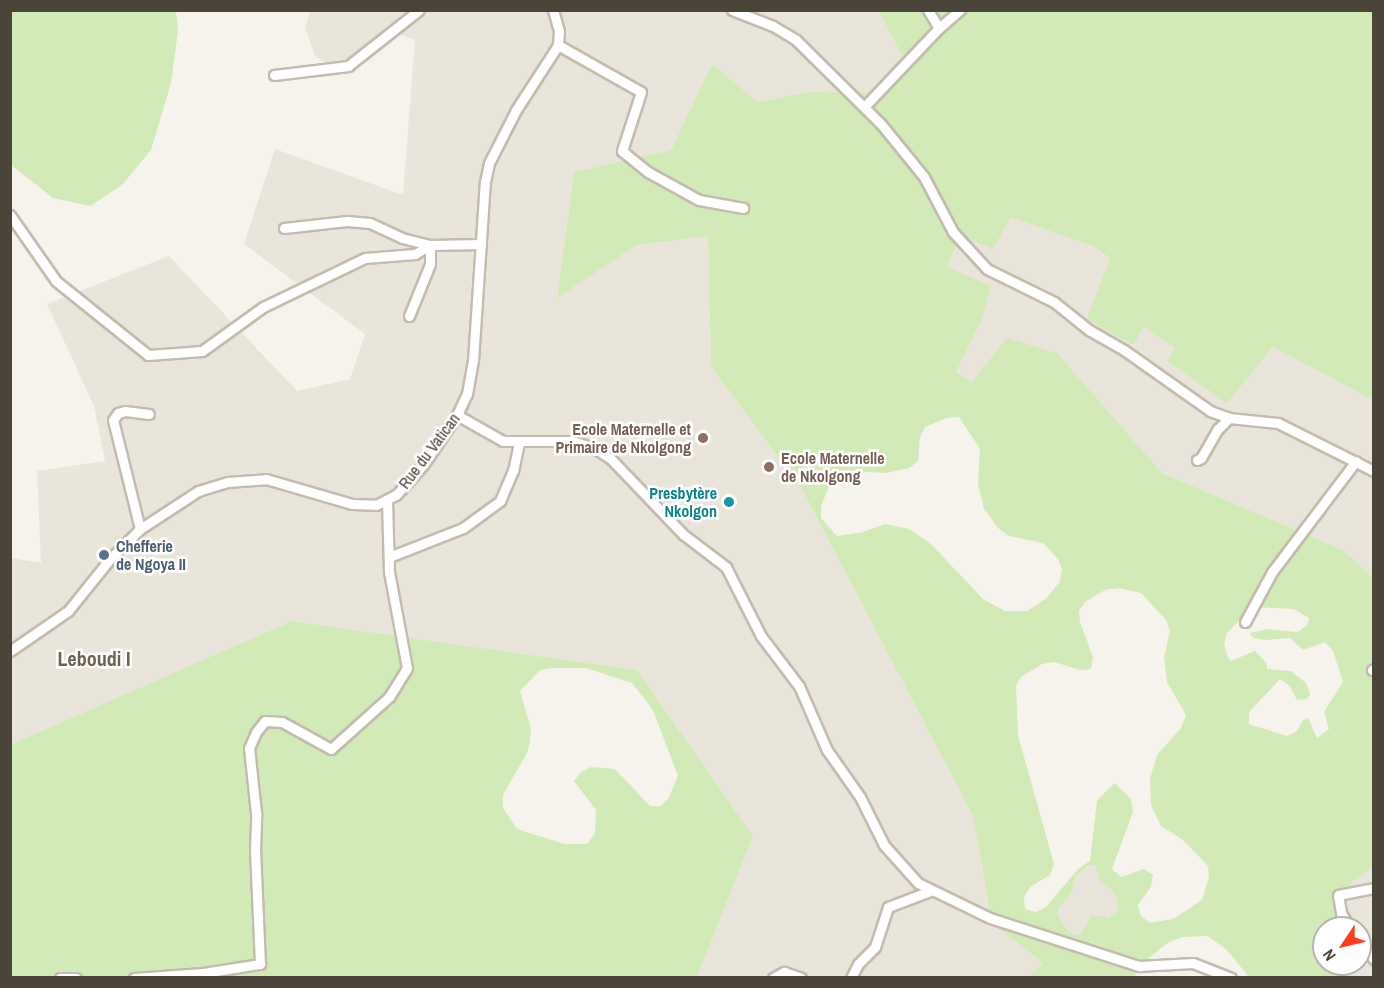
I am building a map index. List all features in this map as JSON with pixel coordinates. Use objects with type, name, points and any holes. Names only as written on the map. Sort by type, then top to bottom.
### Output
[{"type":"street","points":[[274,75],[348,66],[419,10]]},
{"type":"street","points":[[553,10],[559,31],[558,45],[641,92],[622,151],[648,172],[699,200],[743,208]]},
{"type":"street","points":[[732,10],[773,26],[796,40],[864,107],[924,177],[953,232],[987,269],[1054,302],[1089,330],[1124,350],[1210,411],[1229,418],[1278,423],[1374,471]]},
{"type":"street","points":[[928,10],[939,28]]},
{"type":"street","points":[[864,107],[939,28],[960,10]]},
{"type":"street","name":"Rue du Vatican","points":[[10,651],[68,610],[109,560],[140,529],[198,491],[213,485],[243,480],[283,482],[365,506],[387,501],[423,465],[457,416],[470,384],[485,182],[495,148],[558,45]]},
{"type":"street","points":[[10,215],[56,280],[148,355],[202,351],[263,307],[365,258],[415,254],[430,245]]},
{"type":"street","points":[[284,228],[347,221],[370,223],[402,238],[430,245],[481,244]]},
{"type":"street","points":[[409,316],[430,264],[430,245]]},
{"type":"street","points":[[140,529],[113,420],[118,413],[125,411],[149,414]]},
{"type":"street","points":[[457,416],[495,438],[519,442],[572,441],[603,453],[684,535],[726,567],[761,636],[799,686],[827,750],[860,797],[884,845],[912,878],[930,891],[990,918],[1140,966],[1193,963],[1231,978]]},
{"type":"street","points":[[1197,460],[1201,458],[1218,429],[1229,418]]},
{"type":"street","points":[[388,556],[463,528],[500,501],[513,471],[519,442]]},
{"type":"street","points":[[1245,622],[1272,572],[1356,461]]},
{"type":"street","points":[[134,978],[203,973],[260,964],[255,851],[256,813],[249,748],[256,732],[266,721],[282,722],[331,749],[389,697],[406,668],[388,556],[387,501]]},
{"type":"street","points":[[1343,916],[1338,895],[1374,888]]},
{"type":"street","points":[[851,978],[858,964],[875,947],[888,907],[930,891]]},
{"type":"street","points":[[773,978],[784,972],[801,978]]},
{"type":"street","points":[[60,978],[76,978]]},
{"type":"shaded area","points":[[310,11],[879,11],[905,62],[880,93],[808,92],[758,102],[712,64],[671,150],[574,172],[557,297],[637,245],[708,236],[711,366],[803,491],[973,816],[992,923],[1043,963],[1028,977],[697,977],[753,836],[637,670],[292,621],[11,745],[11,558],[41,563],[37,471],[105,461],[94,406],[47,304],[169,256],[297,391],[350,379],[365,334],[244,244],[275,149],[403,195],[415,40],[400,34],[354,69],[339,71],[315,56],[305,28]]},
{"type":"shaded area","points":[[1011,216],[1093,246],[1110,260],[1144,326],[1175,348],[1167,361],[1227,402],[1273,347],[1373,400],[1373,578],[1343,550],[1162,473],[1058,354],[972,383],[955,371],[982,319],[947,267],[959,240],[953,232],[993,249]]},
{"type":"shaded area","points":[[1089,865],[1095,865],[1100,882],[1111,889],[1117,899],[1118,911],[1080,935],[1074,935],[1069,932],[1057,914],[1059,908],[1071,894],[1076,876]]},
{"type":"shaded area","points":[[1373,867],[1373,977],[1348,976],[1372,976],[1372,916],[1343,916],[1352,881]]},
{"type":"green space","points":[[10,11],[176,11],[178,31],[171,83],[151,150],[122,185],[90,206],[53,198],[11,165]]},
{"type":"green space","points":[[879,11],[1373,11],[1373,400],[1273,347],[1227,403],[1167,361],[1175,348],[1144,327],[1133,345],[1087,319],[1110,259],[1093,246],[1011,217],[993,249],[954,233],[959,239],[947,267],[991,286],[982,319],[956,372],[972,382],[1007,338],[1058,354],[1162,473],[1343,550],[1373,578],[1373,867],[1352,881],[1343,916],[1312,916],[1312,976],[1349,977],[1249,977],[1226,949],[1207,936],[1183,937],[1169,942],[1140,965],[1134,977],[1028,977],[1043,963],[992,923],[973,816],[803,491],[711,366],[708,236],[637,245],[557,298],[574,172],[671,150],[712,64],[758,102],[808,92],[880,93],[905,62]],"holes":[[[959,417],[980,449],[978,484],[984,509],[998,528],[1009,536],[1043,543],[1058,559],[1062,569],[1060,581],[1047,598],[1027,611],[1005,611],[983,599],[930,543],[909,529],[885,524],[863,532],[837,536],[821,518],[821,506],[830,484],[850,471],[886,473],[909,468],[918,461],[920,437],[925,427],[946,418]],[[1118,588],[1141,593],[1166,620],[1170,631],[1164,657],[1167,682],[1186,715],[1181,728],[1157,755],[1150,779],[1151,805],[1161,826],[1183,840],[1208,866],[1209,877],[1202,900],[1173,919],[1150,923],[1141,916],[1138,905],[1151,887],[1153,875],[1144,869],[1121,877],[1112,869],[1133,812],[1131,799],[1115,783],[1097,800],[1090,861],[1079,868],[1046,907],[1036,912],[1025,909],[1024,897],[1030,887],[1050,875],[1054,864],[1018,735],[1016,686],[1021,677],[1042,664],[1054,662],[1080,670],[1091,669],[1093,657],[1080,622],[1079,611],[1085,602],[1105,590]],[[1252,607],[1294,609],[1309,618],[1308,624],[1298,632],[1268,629],[1250,633],[1253,638],[1265,640],[1290,638],[1303,650],[1325,642],[1333,651],[1343,682],[1324,712],[1329,729],[1317,738],[1308,718],[1302,721],[1297,731],[1287,736],[1249,724],[1249,712],[1280,679],[1289,685],[1297,700],[1307,699],[1310,694],[1306,683],[1291,671],[1267,669],[1267,664],[1255,651],[1231,661],[1228,657],[1224,645],[1227,633]],[[1089,865],[1095,865],[1100,882],[1111,889],[1117,899],[1118,911],[1108,918],[1092,915],[1080,935],[1074,935],[1069,932],[1057,914],[1059,908],[1071,894],[1076,876]]]},
{"type":"green space","points":[[292,621],[637,670],[753,836],[697,977],[11,977],[10,745]],"holes":[[[586,668],[632,683],[653,710],[678,776],[669,797],[661,806],[650,806],[615,769],[591,767],[581,772],[574,781],[596,810],[595,833],[587,844],[564,844],[517,829],[503,808],[503,795],[527,753],[530,742],[531,729],[520,691],[540,670]]]},
{"type":"place","name":"Ecole Maternelle et Primaire de Nkolgong","points":[[703,438]]},
{"type":"place","name":"Ecole Maternelle de Nkolgong","points":[[769,467]]},
{"type":"place","name":"Presbytère Nkolgon","points":[[729,502]]},
{"type":"place","name":"Chefferie de Ngoya II","points":[[104,555]]},
{"type":"district","name":"Leboudi I","points":[[94,658]]}]
